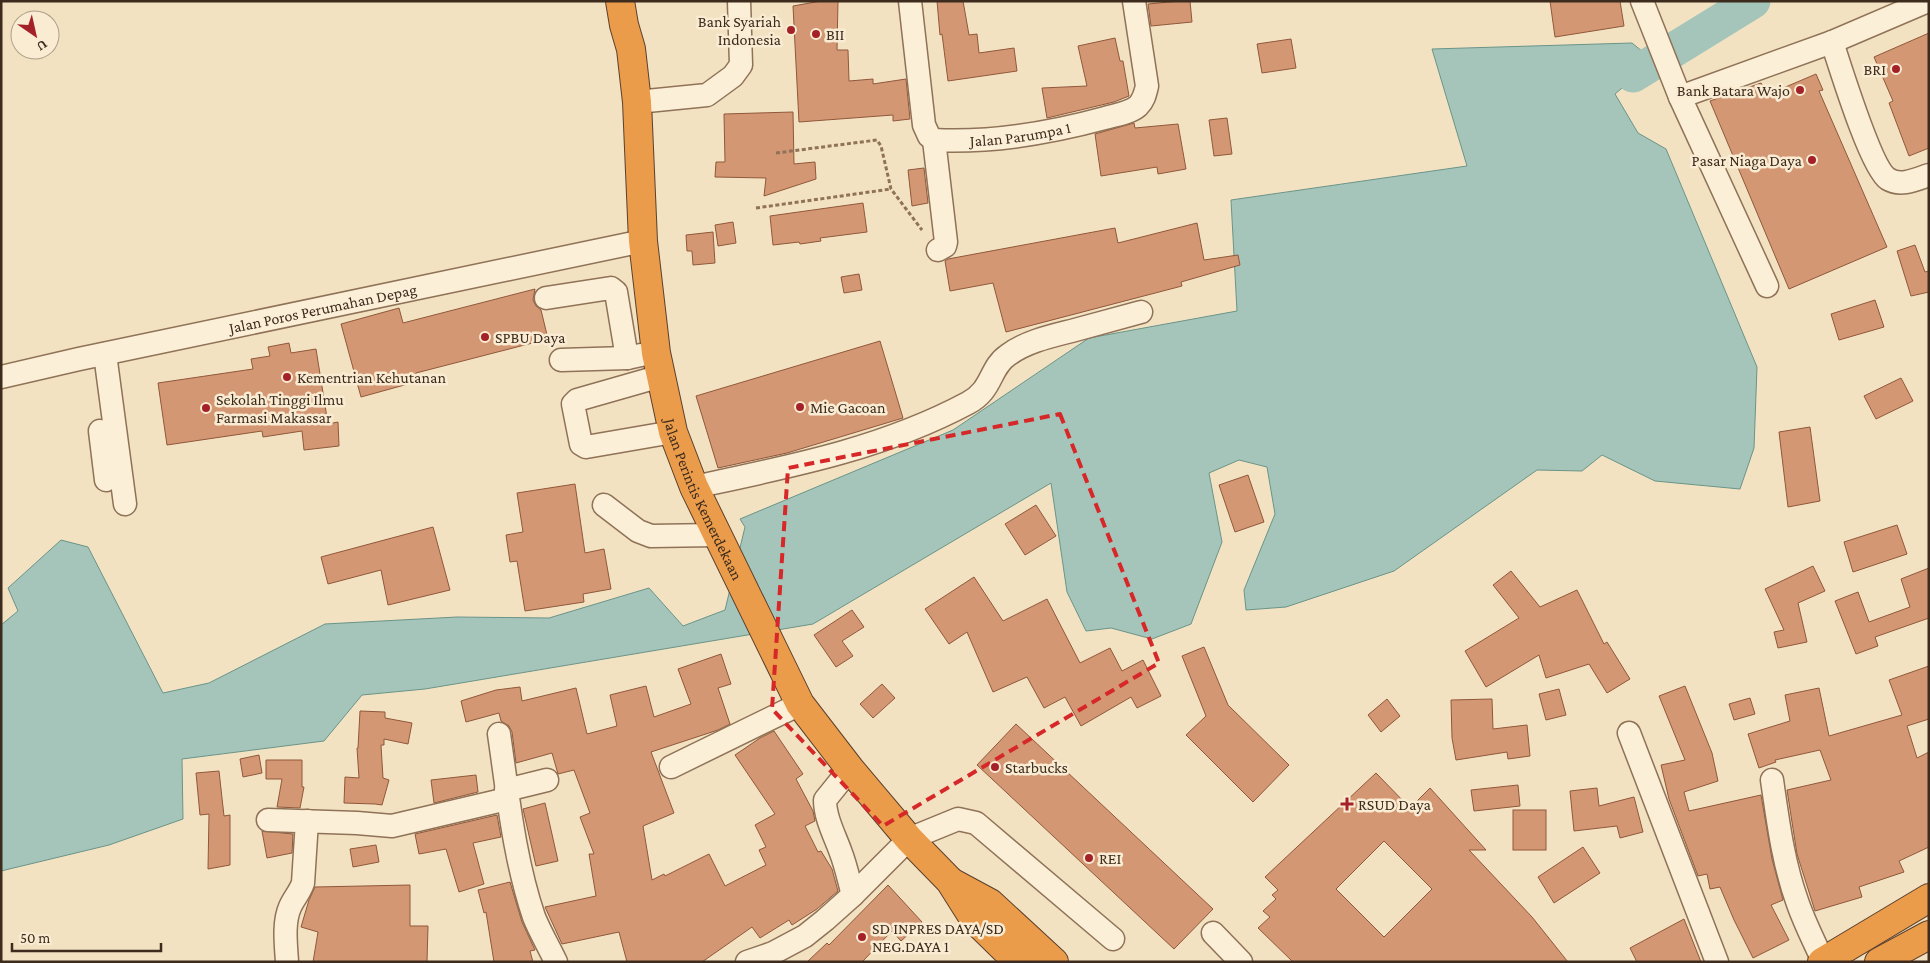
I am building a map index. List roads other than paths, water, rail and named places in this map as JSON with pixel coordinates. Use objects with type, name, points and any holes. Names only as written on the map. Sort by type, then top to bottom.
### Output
[{"type":"highway","name":"Jalan Perintis Kemerdekaan","points":[[620,1],[624,26],[631,49],[637,102],[643,241],[659,365],[674,432],[694,487],[800,704],[850,769],[909,839],[950,881],[974,919],[1018,962]]},
{"type":"highway","name":"Jalan Perintis Kemerdekaan","points":[[631,49],[640,1]]},
{"type":"highway","name":"Jalan Perintis Kemerdekaan","points":[[950,881],[990,903],[1054,962]]},
{"type":"highway","points":[[1823,961],[1929,898]]},
{"type":"highway","points":[[1879,962],[1929,935]]},
{"type":"street","points":[[637,102],[707,95],[733,76],[740,66],[739,1]]},
{"type":"street","points":[[910,1],[924,124],[929,136],[934,140],[946,242],[945,246],[938,250]]},
{"type":"street","name":"Jalan Parumpa 1","points":[[934,140],[970,141],[1014,137],[1092,121],[1137,108],[1144,99],[1147,86],[1134,1]]},
{"type":"street","points":[[1642,1],[1680,97],[1767,286]]},
{"type":"street","points":[[1680,97],[1832,42],[1928,1]]},
{"type":"street","points":[[1832,42],[1875,162],[1888,179],[1905,183],[1929,175]]},
{"type":"street","name":"Jalan Poros Perumahan Depag","points":[[1,377],[643,241]]},
{"type":"street","points":[[546,298],[611,288],[616,292],[627,358]]},
{"type":"street","points":[[694,487],[826,458],[911,430],[970,403],[981,395],[989,385],[998,364],[1017,349],[1056,335],[1141,312]]},
{"type":"street","points":[[99,356],[106,480]]},
{"type":"street","points":[[99,356],[125,504]]},
{"type":"street","points":[[561,360],[627,358],[659,365]]},
{"type":"street","points":[[659,365],[577,400],[573,404],[579,436],[581,444],[586,447],[674,432]]},
{"type":"street","points":[[604,505],[638,531],[651,536],[718,538]]},
{"type":"street","points":[[671,767],[800,704]]},
{"type":"street","points":[[1629,733],[1717,962]]},
{"type":"street","points":[[499,734],[507,795],[521,868],[534,918],[556,962]]},
{"type":"street","points":[[850,769],[825,800],[825,805],[853,895]]},
{"type":"street","points":[[268,820],[392,826],[507,795],[547,780]]},
{"type":"street","points":[[1772,780],[1780,833],[1791,882],[1806,925],[1823,961]]},
{"type":"street","points":[[747,962],[777,957],[825,920],[853,895],[909,839],[958,819],[976,823],[1113,940]]},
{"type":"street","points":[[287,962],[285,936],[289,908],[300,892],[303,883],[307,821]]},
{"type":"street","points":[[1213,933],[1242,962]]},
{"type":"water","points":[[1632,43],[1654,61],[1615,94],[1638,133],[1666,149],[1757,367],[1754,448],[1740,489],[1655,481],[1602,455],[1582,471],[1537,470],[1394,571],[1286,607],[1246,610],[1244,590],[1275,514],[1267,467],[1239,460],[1209,473],[1222,542],[1191,624],[1152,639],[1111,628],[1086,631],[1067,592],[1051,483],[813,624],[425,689],[362,695],[324,741],[182,759],[183,819],[109,845],[1,871],[1,625],[18,611],[8,588],[61,540],[88,547],[163,693],[209,683],[325,624],[457,617],[549,618],[649,588],[683,626],[725,610],[745,527],[740,519],[953,430],[1089,338],[1237,311],[1231,200],[1467,166],[1432,49]]},
{"type":"waterway","points":[[1633,75],[1753,1]]},
{"type":"place","name":"Bank Syariah Indonesia","points":[[791,30]]},
{"type":"place","name":"BII","points":[[816,34]]},
{"type":"place","name":"BRI","points":[[1896,69]]},
{"type":"place","name":"Bank Batara Wajo","points":[[1800,90]]},
{"type":"place","name":"Pasar Niaga Daya","points":[[1812,160]]},
{"type":"place","name":"SPBU Daya","points":[[485,337]]},
{"type":"place","name":"Kementrian Kehutanan","points":[[287,377]]},
{"type":"place","name":"Mie Gacoan","points":[[800,407]]},
{"type":"place","name":"Sekolah Tinggi Ilmu Farmasi Makassar","points":[[206,408]]},
{"type":"place","name":"Starbucks","points":[[995,767]]},
{"type":"place","name":"RSUD Daya","points":[[1347,804]]},
{"type":"place","name":"REI","points":[[1089,858]]},
{"type":"place","name":"SD INPRES DAYA/SD NEG.DAYA 1","points":[[862,937]]}]
